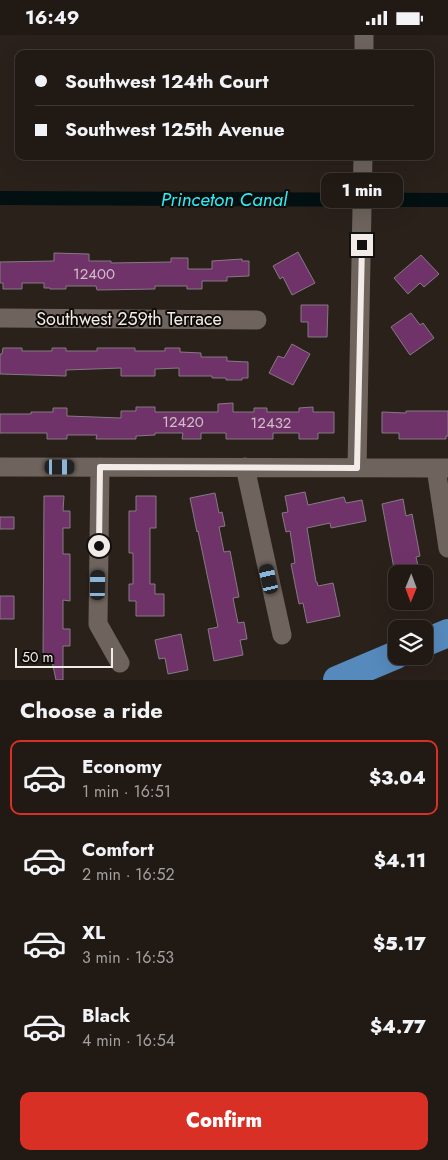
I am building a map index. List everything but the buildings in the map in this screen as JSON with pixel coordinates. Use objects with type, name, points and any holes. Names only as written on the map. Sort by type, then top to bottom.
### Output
[{"type":"highway","points":[[433,639],[448,633]]},
{"type":"highway","points":[[337,680],[388,658]]},
{"type":"street","points":[[364,35],[364,50]]},
{"type":"street","points":[[357,468],[363,160]]},
{"type":"street","name":"Southwest 259th Terrace","points":[[0,318],[257,320]]},
{"type":"street","points":[[0,467],[442,468],[448,548]]},
{"type":"street","points":[[100,467],[98,624],[120,663]]},
{"type":"street","points":[[244,467],[282,635]]},
{"type":"waterway","name":"Princeton Canal","points":[[0,198],[448,200]]},
{"type":"route","points":[[99,546],[100,467],[357,468],[362,245]]}]
